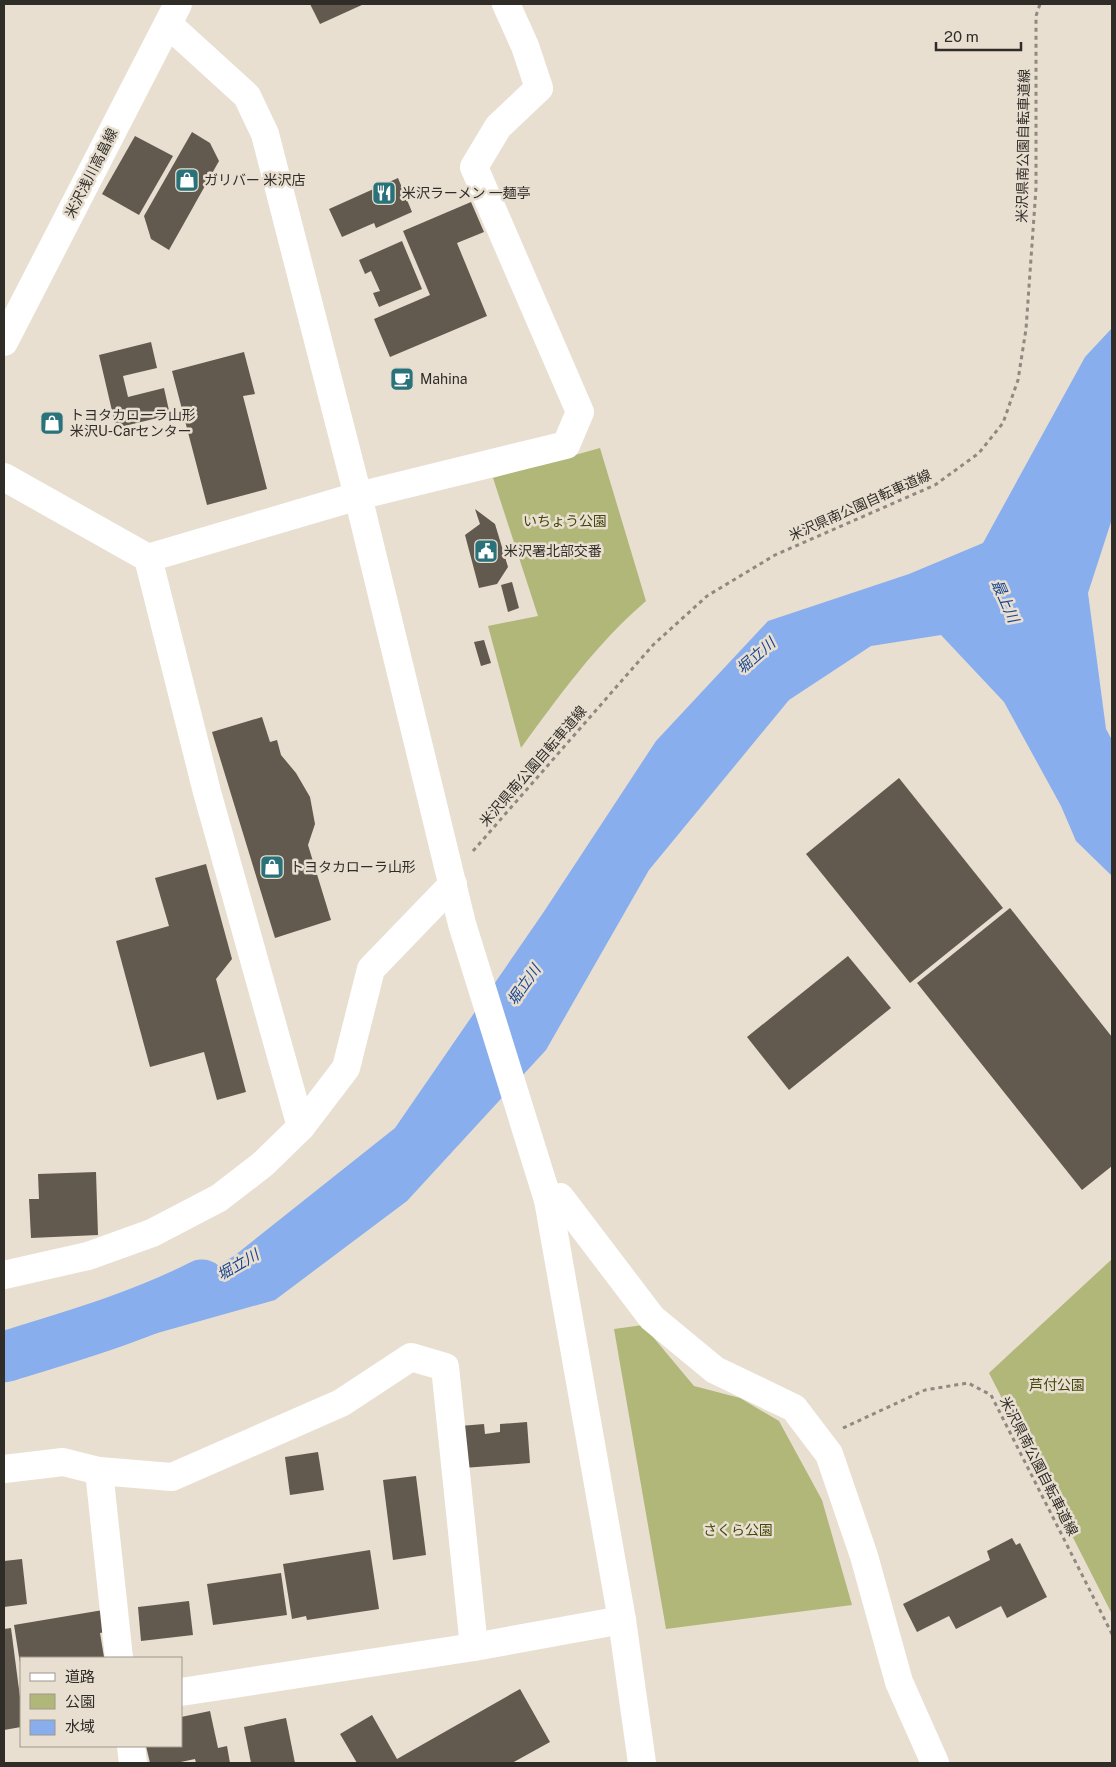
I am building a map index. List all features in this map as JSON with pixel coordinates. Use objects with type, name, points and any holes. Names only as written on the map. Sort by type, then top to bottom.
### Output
[{"type":"street","points":[[4,476],[148,558],[358,496],[566,446],[580,412],[474,167],[498,127],[539,88],[525,46],[506,4]]},
{"type":"street","points":[[173,14],[247,96],[265,134],[358,496],[462,924],[548,1200],[622,1620],[642,1763]]},
{"type":"street","name":"米沢浅川高畠線","points":[[4,342],[173,14]]},
{"type":"street","points":[[148,558],[206,792],[301,1127]]},
{"type":"street","points":[[4,1275],[88,1256],[152,1233],[219,1198],[263,1164],[301,1127],[346,1068],[371,969],[453,884]]},
{"type":"street","points":[[548,1200],[560,1197],[652,1318],[715,1370],[794,1408],[829,1454],[864,1556],[899,1682],[935,1763]]},
{"type":"street","points":[[4,1470],[63,1462],[99,1470],[172,1477],[341,1403],[411,1357],[445,1368],[474,1647]]},
{"type":"street","points":[[99,1470],[119,1657]]},
{"type":"street","points":[[182,1692],[474,1647],[622,1620]]},
{"type":"street","points":[[131,1747],[133,1763]]},
{"type":"path","name":"米沢県南公園自転車道線","points":[[472,852],[653,645],[707,596],[775,555],[935,485],[979,453],[1003,423],[1018,380],[1026,329],[1036,188],[1036,16],[1040,4]]},
{"type":"path","name":"米沢県南公園自転車道線","points":[[840,1429],[925,1390],[968,1384],[991,1395],[1112,1634]]},
{"type":"green space","name":"いちょう公園","points":[[600,448],[646,601],[594,653],[521,748],[488,626],[538,616],[493,478]]},
{"type":"green space","name":"芦付公園","points":[[1112,1259],[1112,1614],[989,1373]]},
{"type":"green space","name":"さくら公園","points":[[643,1325],[694,1386],[740,1398],[779,1421],[822,1500],[852,1605],[666,1629],[614,1329]]},
{"type":"water","name":"最上川","points":[[1112,328],[1112,519],[1088,593],[1106,729],[1112,740],[1112,876],[1076,841],[1061,806],[1004,702],[941,635],[871,646],[789,700],[649,870],[546,1050],[407,1201],[275,1300],[58,1361],[234,1256],[395,1128],[543,913],[656,741],[768,621],[909,574],[983,543],[1085,357]]},
{"type":"building","points":[[310,4],[364,4],[320,24]]},
{"type":"building","points":[[192,132],[210,143],[219,161],[169,250],[151,239],[144,216]]},
{"type":"building","points":[[135,136],[173,156],[139,215],[102,194]]},
{"type":"building","name":"米沢ラーメン 一麺亭","points":[[398,178],[412,212],[376,228],[374,223],[342,237],[329,209]]},
{"type":"building","points":[[471,202],[484,232],[457,243],[487,316],[390,357],[374,319],[430,295],[403,231]]},
{"type":"building","points":[[402,241],[422,289],[379,307],[373,293],[380,291],[371,271],[365,274],[359,260]]},
{"type":"building","points":[[151,342],[157,368],[123,376],[128,397],[164,388],[170,415],[116,428],[99,355]]},
{"type":"building","points":[[244,352],[255,394],[243,396],[267,489],[207,505],[172,371]]},
{"type":"building","name":"米沢署北部交番","points":[[475,509],[495,524],[508,567],[497,584],[479,588],[465,535],[480,524]]},
{"type":"building","points":[[512,582],[519,608],[508,612],[501,585]]},
{"type":"building","points":[[484,640],[491,663],[481,666],[474,642]]},
{"type":"building","points":[[262,717],[270,742],[277,740],[281,755],[296,773],[310,797],[315,824],[308,845],[331,920],[275,938],[212,732]]},
{"type":"building","points":[[899,778],[1003,908],[910,983],[806,854]]},
{"type":"building","points":[[206,864],[232,959],[216,979],[246,1092],[217,1100],[204,1052],[150,1067],[116,941],[169,926],[155,878]]},
{"type":"building","points":[[1010,908],[1112,1037],[1112,1166],[1082,1190],[917,983]]},
{"type":"building","points":[[848,956],[891,1008],[789,1090],[747,1037]]},
{"type":"building","points":[[96,1172],[98,1235],[31,1238],[29,1199],[39,1199],[38,1174]]},
{"type":"building","points":[[527,1422],[530,1463],[463,1468],[460,1426],[484,1424],[485,1434],[500,1432],[500,1424]]},
{"type":"building","points":[[318,1452],[324,1490],[290,1495],[285,1457]]},
{"type":"building","points":[[416,1476],[426,1555],[393,1560],[383,1480]]},
{"type":"building","points":[[1012,1538],[1016,1545],[1020,1543],[1047,1597],[1007,1618],[1001,1606],[956,1629],[949,1616],[917,1632],[903,1604],[990,1560],[987,1551]]},
{"type":"building","points":[[370,1550],[379,1609],[307,1620],[306,1616],[292,1619],[283,1564]]},
{"type":"building","points":[[22,1559],[27,1604],[4,1607],[4,1561]]},
{"type":"building","points":[[281,1573],[287,1615],[213,1625],[207,1584]]},
{"type":"building","points":[[189,1601],[193,1635],[141,1641],[138,1607]]},
{"type":"building","points":[[103,1610],[106,1632],[100,1633],[104,1657],[20,1657],[20,1663],[14,1625]]},
{"type":"building","points":[[11,1628],[20,1697],[20,1727],[4,1730],[4,1629]]},
{"type":"building","points":[[520,1689],[550,1742],[512,1763],[357,1763],[340,1734],[372,1715],[397,1759]]},
{"type":"building","points":[[210,1711],[218,1748],[227,1746],[230,1763],[196,1763],[195,1759],[176,1763],[150,1763],[146,1747],[182,1747],[182,1717]]},
{"type":"building","points":[[286,1718],[295,1763],[251,1763],[244,1727]]},
{"type":"waterway","name":"堀立川","points":[[4,1357],[130,1316],[202,1285]]},
{"type":"place","name":"ガリバー 米沢店","points":[[187,180]]},
{"type":"place","name":"米沢ラーメン 一麺亭","points":[[384,193]]},
{"type":"place","name":"Mahina","points":[[402,379]]},
{"type":"place","name":"トヨタカローラ山形 米沢U-Carセンター","points":[[52,423]]},
{"type":"place","name":"米沢署北部交番","points":[[486,551]]},
{"type":"place","name":"トヨタカローラ山形","points":[[272,867]]}]
